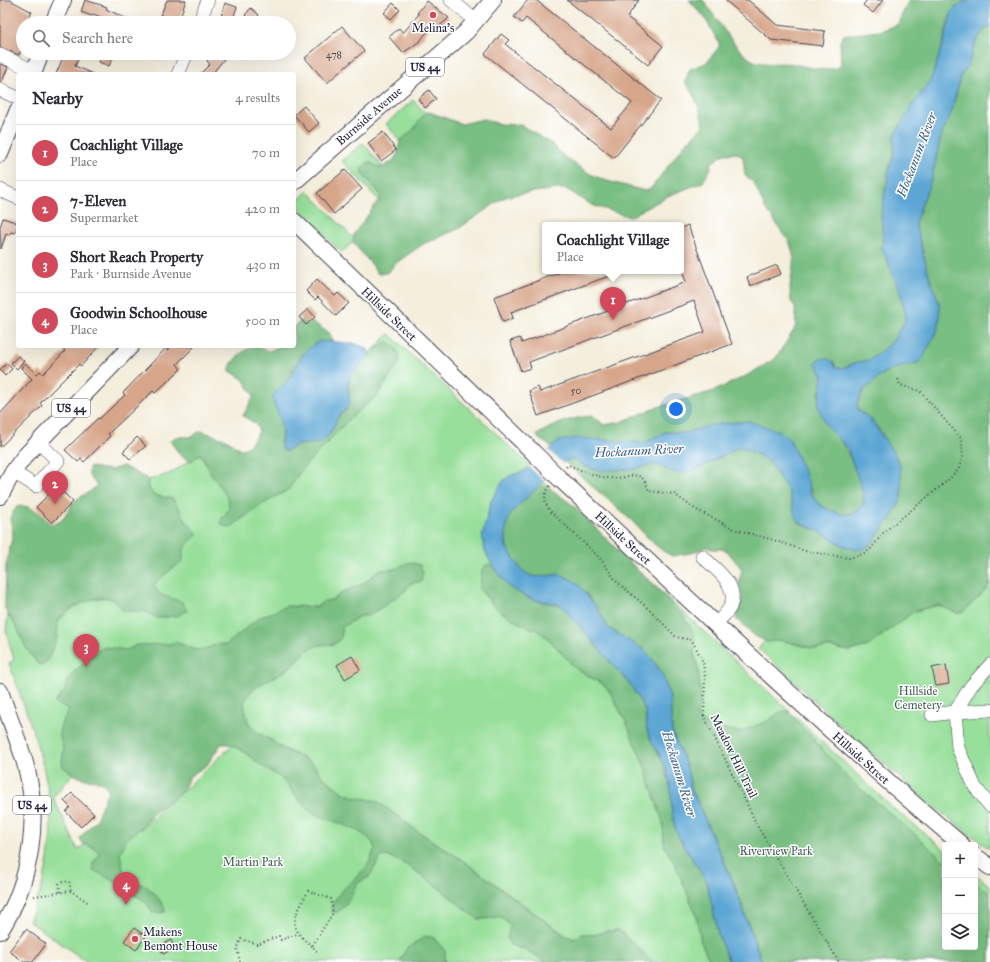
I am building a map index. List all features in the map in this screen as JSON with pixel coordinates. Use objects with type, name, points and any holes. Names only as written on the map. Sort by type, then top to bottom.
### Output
[{"type":"main road","points":[[57,16],[63,0]]},
{"type":"main road","name":"Burnside Avenue","points":[[296,180],[476,21],[493,0]]},
{"type":"main road","points":[[33,72],[38,60]]},
{"type":"main road","points":[[0,154],[16,115]]},
{"type":"main road","name":"Hillside Street","points":[[296,222],[532,451],[556,479],[716,624],[884,780],[958,842]]},
{"type":"main road","name":"US 44","points":[[0,496],[13,472],[38,442],[129,348]]},
{"type":"main road","name":"US 44","points":[[0,691],[25,764],[32,808],[32,830],[28,864],[16,901],[0,931]]},
{"type":"main road","points":[[978,858],[990,867]]},
{"type":"street","points":[[202,16],[208,0]]},
{"type":"street","points":[[451,0],[476,21]]},
{"type":"street","points":[[0,55],[31,72]]},
{"type":"street","points":[[179,72],[184,60]]},
{"type":"street","points":[[0,90],[16,97]]},
{"type":"street","points":[[0,190],[16,197]]},
{"type":"street","points":[[13,472],[36,486],[58,461],[38,442]]},
{"type":"street","points":[[702,556],[728,582],[732,590],[730,607],[716,624]]},
{"type":"street","points":[[990,665],[971,686],[955,712],[958,748],[975,787],[990,806]]},
{"type":"street","points":[[932,715],[990,710]]},
{"type":"path","points":[[556,479],[568,465],[610,479],[630,475],[640,477],[646,480],[649,491],[674,494],[695,509],[734,529],[805,551],[849,558],[863,554],[870,550],[884,532],[914,510],[932,492],[946,482],[959,469],[963,456],[961,438],[920,390],[900,385],[898,379]]},
{"type":"path","name":"Meadow Hill Trail","points":[[556,479],[544,498],[550,511],[599,558],[617,582],[650,610],[676,637],[692,640],[703,662],[705,677],[704,716],[759,829],[839,962]]},
{"type":"path","points":[[60,892],[59,883],[69,881],[71,891]]},
{"type":"path","points":[[34,896],[71,891],[89,904]]},
{"type":"path","points":[[312,946],[333,913],[331,899],[308,891],[296,915],[295,923],[298,934],[318,952]]},
{"type":"path","points":[[240,962],[237,948],[241,939],[257,944],[279,936],[281,940],[298,934]]},
{"type":"green space","points":[[689,0],[703,0],[735,45],[750,59],[761,63],[789,63],[816,69],[834,69],[841,65],[840,41],[844,35],[880,31],[897,25],[909,0],[969,0],[956,7],[949,18],[941,51],[930,82],[913,104],[894,136],[894,154],[889,170],[881,215],[883,238],[882,248],[900,291],[906,315],[905,321],[893,341],[870,360],[854,363],[842,369],[836,367],[833,361],[816,363],[823,376],[818,402],[854,465],[863,492],[862,507],[850,513],[834,513],[815,500],[790,440],[738,422],[711,425],[685,433],[665,432],[644,443],[560,441],[552,447],[539,439],[537,435],[564,422],[578,418],[593,416],[604,425],[621,422],[658,407],[714,391],[746,376],[775,359],[794,330],[796,324],[795,307],[791,301],[790,287],[794,259],[790,243],[765,208],[754,183],[745,175],[743,157],[737,153],[724,154],[710,164],[711,168],[703,182],[668,196],[630,217],[592,205],[566,189],[556,189],[512,195],[503,198],[458,229],[423,244],[396,263],[387,273],[378,274],[354,244],[354,234],[381,197],[364,176],[361,168],[369,162],[381,168],[390,163],[397,156],[400,141],[413,130],[425,113],[429,112],[462,124],[483,119],[499,124],[521,125],[552,144],[564,157],[590,174],[607,181],[645,191],[651,188],[686,143],[703,126],[697,103],[685,82],[690,69],[706,63],[719,47],[719,43],[705,18]]},
{"type":"green space","points":[[990,27],[990,582],[984,592],[963,612],[957,613],[938,605],[913,612],[868,646],[849,651],[829,647],[816,649],[779,640],[767,642],[755,636],[736,619],[742,599],[739,583],[742,569],[728,552],[722,549],[712,549],[706,547],[691,553],[672,556],[663,551],[653,543],[632,521],[566,463],[567,460],[574,459],[582,465],[596,469],[634,469],[654,464],[673,472],[694,471],[740,447],[759,455],[770,463],[789,492],[796,518],[806,526],[819,531],[844,546],[870,545],[900,467],[881,432],[869,417],[858,410],[858,403],[864,390],[876,379],[896,368],[918,363],[940,306],[929,275],[915,223],[932,177],[941,136],[952,111],[960,77],[968,65],[977,39],[986,28]]},
{"type":"green space","points":[[413,100],[484,175],[453,205],[386,124]]},
{"type":"green space","points":[[363,143],[407,196],[389,211],[342,161]]},
{"type":"green space","points":[[308,191],[355,240],[342,252],[309,222],[300,208],[297,201]]},
{"type":"green space","points":[[302,319],[313,322],[328,332],[333,341],[317,342],[300,357],[286,382],[273,396],[274,403],[282,423],[280,442],[286,451],[297,445],[319,443],[330,434],[338,417],[346,410],[351,373],[360,366],[369,353],[388,341],[397,350],[399,363],[377,396],[349,419],[300,472],[289,489],[258,507],[231,527],[224,526],[221,523],[221,520],[229,508],[228,502],[225,494],[212,475],[202,455],[200,454],[191,461],[181,456],[170,441],[176,437],[190,437],[201,431],[230,441],[239,450],[248,447],[259,432],[256,424],[243,416],[254,396],[243,379],[230,371],[230,367],[238,356],[249,348],[263,348],[269,351],[276,348],[296,348],[296,325]]},
{"type":"green space","points":[[389,334],[534,469],[533,472],[895,810],[942,848],[942,950],[978,950],[978,876],[990,886],[990,962],[653,962],[619,930],[607,931],[595,935],[582,934],[574,939],[569,938],[462,860],[417,831],[377,801],[354,797],[342,792],[323,777],[311,762],[278,746],[273,741],[258,733],[247,721],[165,670],[53,797],[78,850],[117,819],[128,822],[140,830],[247,732],[561,962],[87,962],[29,921],[42,885],[49,852],[51,820],[48,790],[41,760],[9,663],[14,660],[6,631],[8,614],[16,626],[28,651],[62,617],[177,520],[181,512],[171,499],[153,495],[147,484],[149,480],[169,474],[200,454],[211,472],[237,446],[270,477],[269,412],[324,401]],"holes":[[[486,566],[518,622],[497,609],[480,590],[482,570]]]},
{"type":"green space","points":[[123,466],[149,480],[147,485],[153,495],[173,499],[187,522],[198,534],[185,548],[183,561],[165,574],[153,586],[161,595],[182,602],[187,611],[177,616],[157,618],[144,611],[124,611],[115,602],[108,598],[89,601],[74,607],[62,616],[58,622],[57,638],[49,657],[43,665],[38,664],[26,648],[17,628],[5,609],[6,566],[13,533],[10,518],[16,507],[21,506],[35,510],[50,524],[55,524],[65,516],[76,500],[91,491],[97,485],[89,476],[89,467],[111,470]]},
{"type":"green space","name":"Riverview Park","points":[[540,485],[555,492],[574,506],[684,617],[693,632],[695,640],[694,652],[698,667],[701,699],[697,714],[698,719],[715,727],[739,732],[768,721],[780,712],[788,711],[850,780],[910,830],[942,859],[942,950],[978,950],[978,886],[990,892],[990,962],[762,962],[735,885],[691,788],[687,768],[672,731],[670,698],[662,673],[643,649],[608,628],[598,609],[586,593],[558,574],[533,577],[522,572],[516,565],[508,549],[506,539],[507,521],[511,513],[524,498]]},
{"type":"green space","points":[[410,562],[420,565],[423,572],[421,582],[411,583],[405,591],[384,606],[367,616],[360,616],[341,628],[342,636],[335,644],[319,645],[310,649],[290,667],[264,682],[252,691],[244,704],[248,723],[258,733],[273,741],[278,746],[311,762],[323,777],[342,792],[354,797],[377,801],[417,831],[462,860],[564,935],[574,939],[582,934],[595,935],[606,931],[619,930],[653,962],[546,962],[525,949],[510,945],[507,938],[510,927],[504,918],[496,917],[478,919],[430,881],[414,870],[389,857],[381,857],[369,877],[356,884],[346,905],[335,913],[331,911],[336,898],[369,863],[375,849],[371,842],[365,835],[357,830],[317,815],[309,810],[283,780],[238,748],[227,744],[221,744],[207,765],[190,776],[182,791],[152,815],[143,826],[127,839],[120,853],[124,876],[129,880],[144,885],[150,889],[161,902],[165,912],[152,913],[150,908],[142,899],[111,879],[93,871],[93,863],[100,854],[94,848],[82,843],[80,838],[96,820],[108,790],[103,783],[79,777],[63,767],[63,747],[59,732],[69,709],[54,703],[65,690],[69,677],[95,652],[105,647],[127,650],[136,645],[169,644],[176,642],[196,650],[208,648],[218,644],[226,645],[258,618],[287,606],[316,607],[325,601],[332,600],[345,591],[363,584],[379,570],[395,569]]},
{"type":"green space","points":[[486,565],[492,565],[507,584],[526,597],[563,607],[632,687],[645,710],[647,730],[651,741],[665,765],[671,790],[672,812],[682,843],[707,882],[719,938],[729,962],[710,962],[701,942],[696,914],[676,866],[664,845],[663,823],[644,765],[626,722],[610,692],[604,685],[576,669],[548,638],[535,629],[522,625],[497,609],[480,589],[482,570]]},
{"type":"green space","name":"Hillside Cemetery","points":[[990,582],[990,849],[934,807],[850,734],[758,648],[765,641],[779,640],[816,649],[829,647],[849,651],[868,646],[913,612],[938,605],[957,613],[963,612],[984,592]]},
{"type":"green space","points":[[425,936],[434,938],[445,951],[445,962],[400,962],[406,949]]},
{"type":"water","name":"Hockanum River","points":[[969,0],[990,0],[990,27],[986,28],[977,39],[968,65],[960,77],[952,111],[941,136],[932,177],[915,223],[929,275],[940,306],[939,327],[923,358],[918,363],[884,373],[863,391],[857,403],[858,410],[873,422],[895,455],[900,467],[902,488],[901,499],[895,512],[870,545],[864,549],[857,550],[844,546],[819,531],[800,523],[796,518],[789,492],[770,463],[759,455],[740,447],[687,473],[673,472],[654,464],[634,469],[599,471],[582,465],[574,459],[567,460],[511,513],[506,526],[506,546],[520,568],[529,575],[535,577],[561,574],[577,583],[598,609],[608,628],[643,649],[662,673],[670,698],[672,731],[687,768],[691,788],[734,885],[762,962],[729,962],[719,938],[707,882],[682,843],[675,829],[672,812],[671,790],[666,769],[660,755],[651,741],[647,730],[645,710],[632,687],[563,607],[559,604],[535,600],[508,586],[492,565],[485,551],[482,536],[491,501],[503,481],[509,476],[524,471],[560,441],[576,438],[644,443],[665,432],[685,433],[711,425],[748,421],[779,431],[790,440],[808,481],[811,494],[821,506],[843,515],[852,514],[860,509],[864,503],[862,489],[847,448],[826,425],[818,406],[823,376],[816,364],[817,360],[826,358],[831,360],[836,367],[842,369],[854,363],[870,360],[893,341],[905,321],[906,315],[900,291],[882,248],[883,238],[881,215],[889,170],[894,154],[894,136],[913,104],[930,82],[952,12],[961,3]]},
{"type":"water","points":[[321,341],[353,343],[367,348],[370,355],[350,375],[348,387],[350,404],[338,417],[330,434],[319,443],[297,445],[286,451],[283,450],[281,447],[281,422],[272,398],[291,376],[304,353],[314,344]]},
{"type":"pier","points":[[547,449],[565,465],[545,482],[528,466]]},
{"type":"building","points":[[0,0],[10,0],[32,12],[30,16],[16,16],[16,54],[0,47]]},
{"type":"building","points":[[85,0],[107,7],[106,9],[121,16],[98,16],[93,14],[92,16],[81,12]]},
{"type":"building","points":[[167,0],[186,0],[180,16],[160,16]]},
{"type":"building","points":[[528,0],[536,0],[661,100],[614,158],[485,54],[501,34],[509,40],[505,44],[611,128],[632,103],[526,18],[522,23],[514,17]]},
{"type":"building","points":[[567,0],[639,0],[627,17],[663,46],[648,65]]},
{"type":"building","points":[[725,0],[748,0],[777,25],[825,31],[823,46],[771,40]]},
{"type":"building","points":[[867,0],[883,0],[873,13],[863,5]]},
{"type":"building","points":[[427,1],[449,18],[435,30],[431,27],[420,41],[403,53],[389,37],[399,28],[403,33],[419,14],[417,13]]},
{"type":"building","points":[[225,3],[237,7],[234,16],[221,16]]},
{"type":"building","points":[[393,3],[400,10],[391,19],[384,13]]},
{"type":"building","points":[[251,8],[259,15],[246,16],[245,15]]},
{"type":"building","points":[[342,26],[364,51],[327,83],[305,58]]},
{"type":"building","points":[[62,60],[78,60],[75,66],[88,72],[57,72]]},
{"type":"building","points":[[100,60],[112,60],[109,66],[99,62]]},
{"type":"building","points":[[223,60],[214,72],[202,72],[210,64],[207,61]]},
{"type":"building","points":[[0,64],[8,67],[2,82],[0,82]]},
{"type":"building","points":[[429,90],[436,99],[425,108],[418,99]]},
{"type":"building","points":[[304,106],[319,123],[309,132],[296,117],[296,113]]},
{"type":"building","points":[[383,132],[396,150],[381,161],[368,143]]},
{"type":"building","points":[[345,170],[362,189],[334,214],[317,193]]},
{"type":"building","points":[[3,218],[16,222],[15,233],[11,232],[9,235],[6,234],[1,249],[0,227]]},
{"type":"building","points":[[688,225],[732,344],[538,416],[529,391],[538,387],[540,392],[705,332],[694,301],[529,362],[531,368],[521,371],[510,341],[520,338],[522,343],[686,282],[683,274],[684,227]]},
{"type":"building","points":[[777,265],[781,274],[750,286],[747,277]]},
{"type":"building","points":[[556,274],[615,274],[511,312],[513,318],[503,322],[494,297]]},
{"type":"building","points":[[317,279],[335,296],[338,293],[349,303],[336,316],[318,297],[315,300],[306,291]]},
{"type":"building","points":[[308,309],[315,317],[306,325],[299,317]]},
{"type":"building","points":[[62,348],[97,348],[81,366],[79,364],[40,403],[42,406],[0,447],[0,414],[32,379],[21,368],[25,363],[37,374],[40,371],[43,374],[65,351]]},
{"type":"building","points":[[166,348],[168,350],[170,348],[193,348],[177,364],[181,369],[155,393],[153,391],[108,434],[110,436],[84,462],[81,459],[78,462],[65,450],[98,418],[99,419],[125,395],[123,393]]},
{"type":"building","points":[[18,356],[24,361],[17,369],[11,363]]},
{"type":"building","points":[[7,363],[12,369],[5,376],[0,370]]},
{"type":"building","points":[[137,437],[146,446],[130,459],[123,452]]},
{"type":"building","points":[[57,486],[73,502],[52,523],[36,507]]},
{"type":"building","points":[[352,656],[360,670],[345,679],[337,665]]},
{"type":"building","points":[[946,665],[949,684],[936,686],[932,668]]},
{"type":"building","points":[[72,793],[94,814],[81,827],[66,812],[70,807],[64,801]]},
{"type":"building","name":"Makens Bemont House","points":[[134,928],[146,936],[136,950],[124,941]]},
{"type":"building","points":[[26,929],[46,944],[33,962],[24,962],[9,951]]},
{"type":"building","points":[[171,940],[175,948],[163,954],[159,946]]},
{"type":"place","name":"Melina's","points":[[433,15]]},
{"type":"place","name":"Coachlight Village","points":[[613,320]]},
{"type":"place","name":"7-Eleven","points":[[55,504]]},
{"type":"place","name":"Short Reach Property","points":[[86,667]]},
{"type":"place","name":"Goodwin Schoolhouse","points":[[126,905]]},
{"type":"place","name":"Makens Bemont House","points":[[135,939]]},
{"type":"park label","name":"Martin Park","points":[[253,862]]}]
